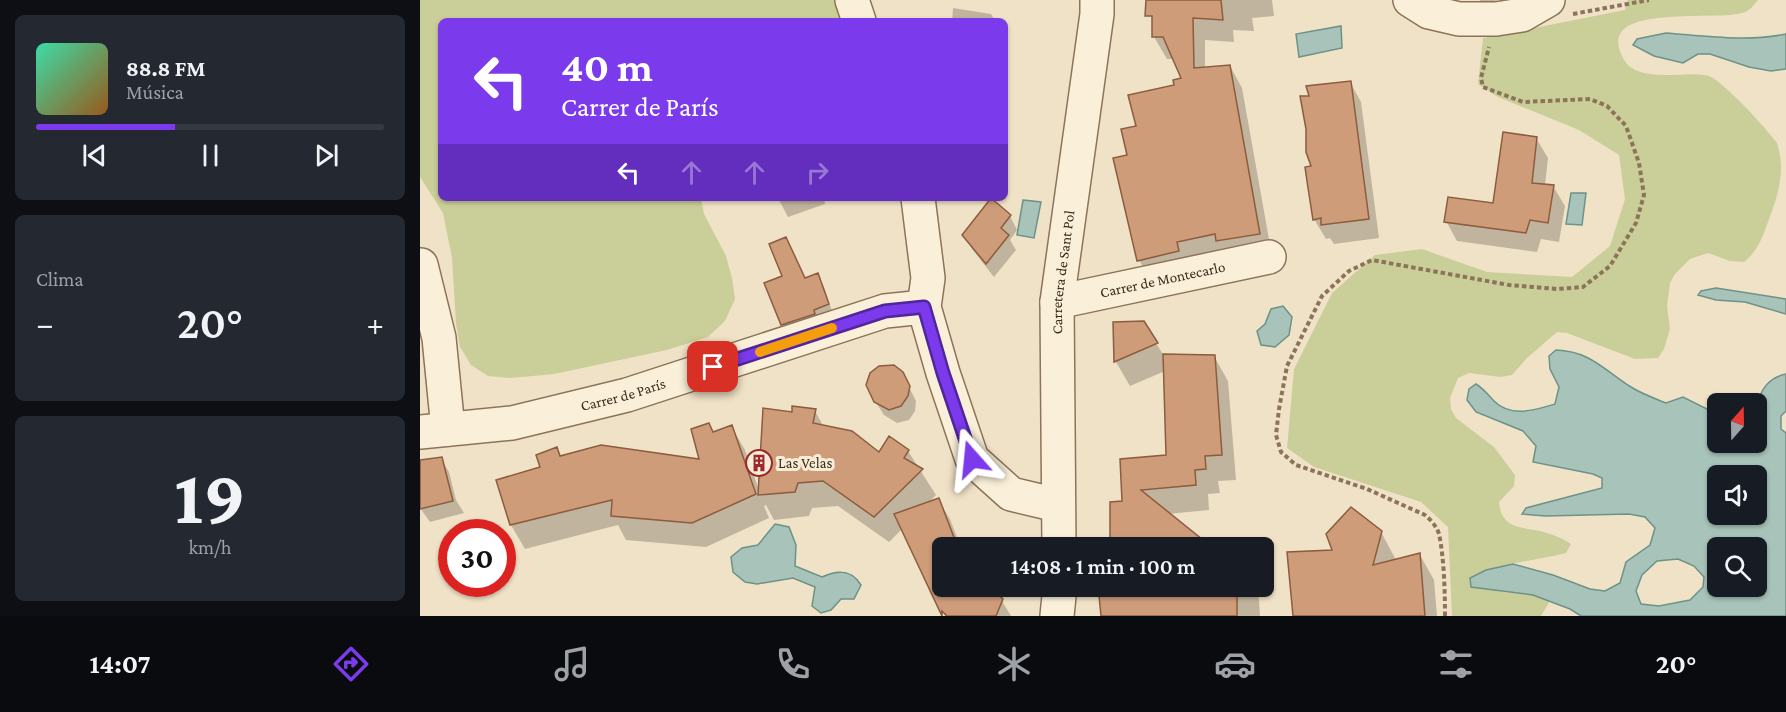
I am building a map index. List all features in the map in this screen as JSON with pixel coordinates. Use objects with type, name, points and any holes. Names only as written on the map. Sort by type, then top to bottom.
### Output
[{"type":"street","points":[[852,0],[858,18]]},
{"type":"street","name":"Carretera de Sant Pol","points":[[1058,537],[1057,302],[1097,14],[1097,0]]},
{"type":"street","points":[[1410,0],[1429,12],[1459,19],[1496,19],[1522,15],[1548,0]]},
{"type":"street","points":[[918,201],[928,278],[924,307],[972,459],[1011,494],[1057,505]]},
{"type":"street","name":"Carrer de Montecarlo","points":[[1057,302],[1269,257]]},
{"type":"street","points":[[421,265],[439,338],[434,431]]},
{"type":"street","name":"Carrer de París","points":[[434,431],[512,423],[627,395],[885,311],[924,307]]},
{"type":"street","points":[[1056,616],[1059,597]]},
{"type":"path","points":[[1605,9],[1649,0]]},
{"type":"path","points":[[1445,616],[1438,532],[1431,521],[1425,515],[1367,489],[1296,465],[1281,452],[1276,435],[1287,366],[1294,350],[1322,296],[1349,271],[1372,260],[1509,285],[1557,289],[1583,287],[1610,267],[1636,223],[1644,195],[1639,163],[1626,126],[1618,115],[1607,106],[1590,99],[1523,102],[1484,87],[1481,78]]},
{"type":"green space","points":[[420,0],[839,0],[847,18],[438,18],[438,201],[702,201],[704,214],[726,256],[735,299],[725,321],[708,337],[667,350],[554,374],[511,378],[488,376],[471,365],[460,347],[456,324],[452,258],[443,213],[420,177]]},
{"type":"green space","points":[[1628,0],[1758,0],[1747,11],[1732,15],[1663,17],[1642,21],[1626,28],[1618,40],[1623,58],[1630,67],[1651,74],[1709,76],[1745,106],[1777,143],[1781,173],[1775,203],[1759,244],[1744,262],[1730,261],[1708,253],[1690,259],[1675,274],[1670,283],[1667,306],[1670,329],[1664,349],[1658,358],[1635,359],[1567,333],[1557,332],[1527,358],[1512,375],[1501,377],[1469,373],[1458,378],[1450,398],[1451,409],[1456,418],[1494,447],[1515,475],[1514,486],[1499,502],[1503,517],[1513,525],[1549,533],[1571,544],[1566,553],[1505,565],[1470,577],[1503,592],[1533,595],[1550,601],[1541,616],[1452,616],[1448,527],[1421,502],[1314,467],[1287,448],[1294,369],[1332,293],[1375,255],[1422,249],[1487,272],[1572,277],[1610,246],[1625,199],[1619,155],[1579,130],[1498,97],[1478,84],[1483,38],[1625,10]]},
{"type":"water","points":[[1341,26],[1342,48],[1299,57],[1296,34]]},
{"type":"water","points":[[1666,33],[1741,38],[1786,34],[1786,69],[1771,71],[1749,67],[1710,54],[1698,54],[1683,63],[1654,56],[1633,45],[1637,39]]},
{"type":"water","points":[[1571,193],[1586,193],[1582,225],[1566,224]]},
{"type":"water","points":[[1023,200],[1041,202],[1034,238],[1017,235]]},
{"type":"water","points":[[1716,288],[1786,299],[1786,314],[1745,302],[1716,300],[1698,295],[1701,291]]},
{"type":"water","points":[[1283,306],[1292,317],[1289,335],[1275,347],[1261,345],[1257,331],[1265,324],[1271,309]]},
{"type":"water","points":[[1556,350],[1568,351],[1596,362],[1648,396],[1666,403],[1683,397],[1707,409],[1707,453],[1767,453],[1767,393],[1761,393],[1767,384],[1786,374],[1786,411],[1781,416],[1781,429],[1786,433],[1786,616],[1581,616],[1570,609],[1533,595],[1471,587],[1470,578],[1486,570],[1513,564],[1553,575],[1590,589],[1605,591],[1620,583],[1626,562],[1650,545],[1655,528],[1645,517],[1629,514],[1545,516],[1522,514],[1526,508],[1602,488],[1602,478],[1593,474],[1533,462],[1536,446],[1523,431],[1476,412],[1467,400],[1469,389],[1476,384],[1501,406],[1515,411],[1539,408],[1555,404],[1559,387],[1550,369],[1549,356]],"holes":[[[1678,559],[1694,566],[1704,577],[1703,587],[1690,600],[1659,606],[1641,604],[1636,591],[1642,575],[1657,561]]]},
{"type":"water","points":[[775,524],[789,527],[796,545],[795,566],[822,577],[838,572],[853,576],[861,585],[854,599],[841,599],[831,610],[821,613],[812,606],[815,587],[793,578],[757,584],[745,582],[733,572],[731,557],[742,548],[758,545]]},
{"type":"building","points":[[1146,0],[1221,0],[1223,20],[1193,18],[1194,68],[1230,65],[1260,234],[1216,241],[1215,234],[1177,242],[1179,251],[1137,261],[1113,158],[1127,155],[1121,129],[1136,126],[1128,95],[1174,85],[1173,80],[1181,78],[1163,37],[1152,37],[1152,16],[1145,16]]},
{"type":"building","points":[[1351,81],[1369,219],[1321,225],[1321,218],[1313,220],[1305,167],[1311,166],[1306,152],[1306,129],[1300,96],[1309,96],[1306,86]]},
{"type":"building","points":[[1503,132],[1537,137],[1532,183],[1554,185],[1548,223],[1530,220],[1526,233],[1444,222],[1448,197],[1493,203]]},
{"type":"building","points":[[989,201],[995,201],[1011,215],[1001,228],[1009,235],[986,264],[962,235]]},
{"type":"building","points":[[786,237],[805,278],[818,273],[829,304],[814,310],[815,314],[781,325],[764,283],[782,276],[769,244]]},
{"type":"building","points":[[1144,321],[1158,343],[1114,362],[1113,322]]},
{"type":"building","points":[[1163,354],[1215,355],[1222,455],[1205,456],[1206,469],[1195,470],[1196,485],[1141,490],[1199,537],[1110,537],[1110,502],[1122,501],[1120,459],[1166,455]]},
{"type":"building","points":[[894,365],[903,372],[910,386],[908,396],[901,406],[889,410],[874,402],[866,385],[870,373],[879,366]]},
{"type":"building","points":[[792,406],[816,409],[813,423],[852,431],[879,452],[889,436],[909,450],[904,458],[923,469],[874,517],[823,481],[798,483],[795,492],[758,495],[763,408],[792,412]]},
{"type":"building","points":[[709,423],[713,432],[732,425],[756,494],[692,523],[611,516],[612,500],[516,524],[516,519],[508,519],[496,480],[540,467],[536,455],[557,447],[560,456],[601,445],[699,459],[691,429]]},
{"type":"building","points":[[442,457],[453,501],[420,509],[420,460]]},
{"type":"building","points":[[939,498],[954,537],[932,537],[932,595],[894,514]]},
{"type":"building","points":[[1351,507],[1382,531],[1373,565],[1420,553],[1425,616],[1293,616],[1287,552],[1332,550],[1326,534]]},
{"type":"building","points":[[933,597],[1001,597],[1003,599],[996,616],[947,616],[942,611],[942,616]]},
{"type":"building","points":[[1099,597],[1237,597],[1237,616],[1101,616]]},
{"type":"slow traffic","points":[[760,352],[832,328]]},
{"type":"place","name":"Las Velas","points":[[759,463]]},
{"type":"route","points":[[713,367],[885,311],[924,307],[972,459]]}]
